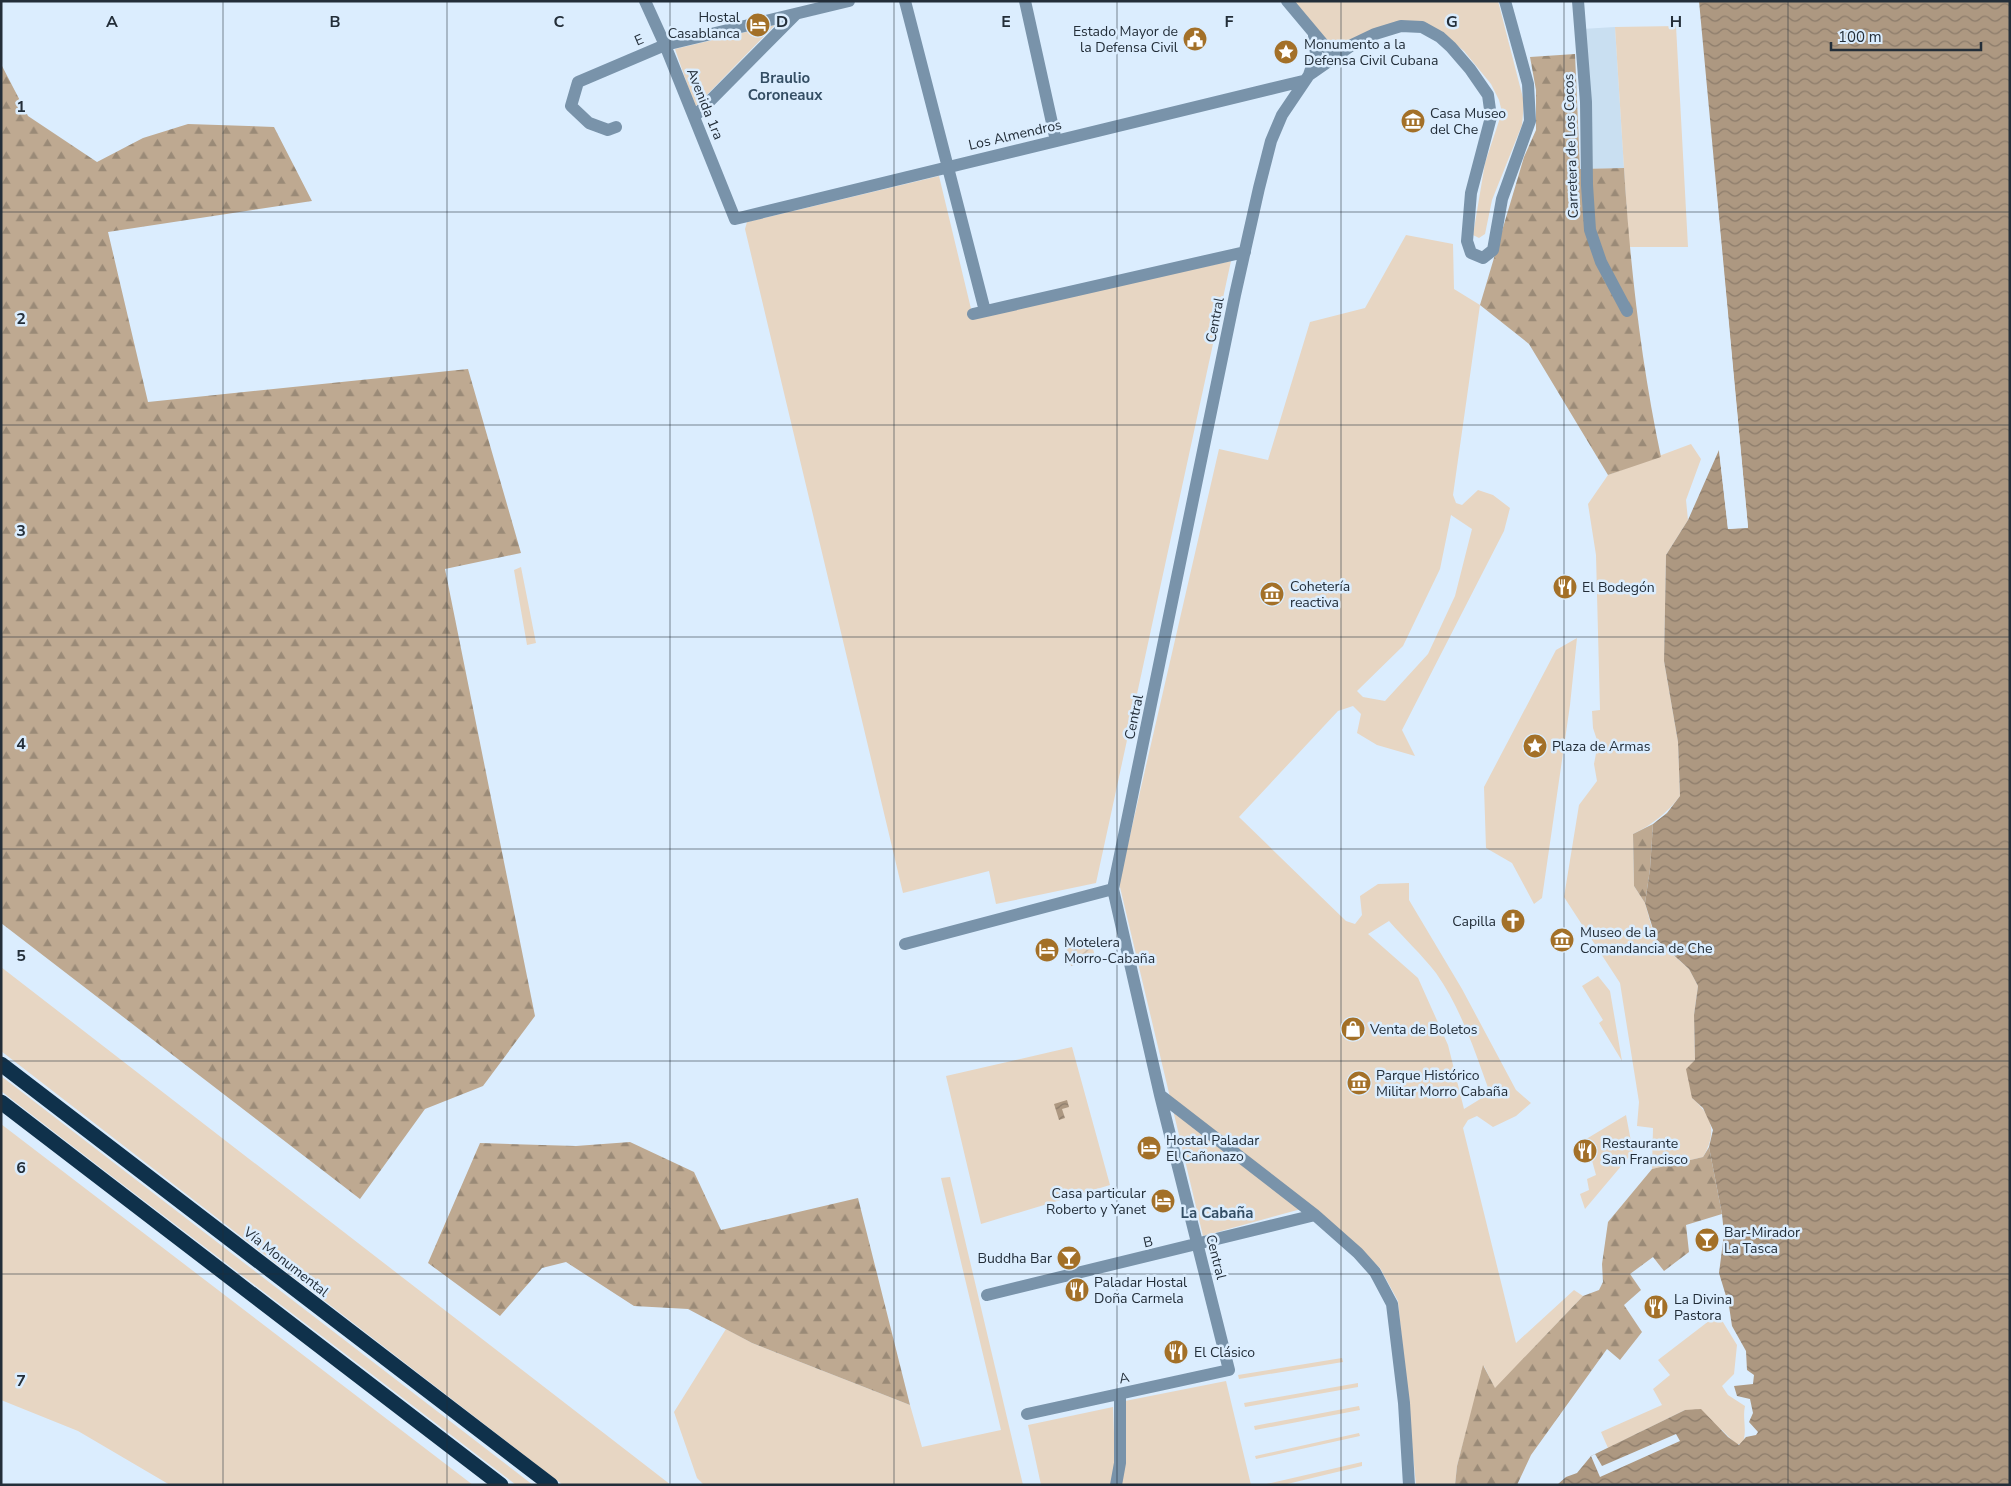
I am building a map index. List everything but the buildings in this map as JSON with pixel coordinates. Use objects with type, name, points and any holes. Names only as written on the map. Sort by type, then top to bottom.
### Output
[{"type":"highway","name":"Vía Monumental","points":[[1,1064],[551,1485]]},
{"type":"highway","points":[[1,1102],[501,1485]]},
{"type":"street","name":"Avenida 1ra","points":[[645,1],[665,45],[735,219]]},
{"type":"street","name":"E","points":[[616,127],[608,130],[589,123],[571,106],[578,82],[665,45],[849,1]]},
{"type":"street","points":[[905,1],[948,166],[979,313],[1245,252]]},
{"type":"street","points":[[1025,1],[1056,141]]},
{"type":"street","points":[[1287,1],[1334,57]]},
{"type":"street","points":[[1306,78],[1352,45],[1375,34],[1401,26],[1422,28],[1440,37],[1451,47],[1488,94],[1491,117],[1471,193],[1467,241],[1471,253],[1483,258],[1493,250],[1502,199],[1530,121],[1528,84],[1505,1]]},
{"type":"street","name":"Carretera de Los Cocos","points":[[1578,1],[1586,102],[1587,186],[1590,230],[1601,262],[1628,311]]},
{"type":"street","points":[[694,118],[796,14]]},
{"type":"street","points":[[1306,78],[1316,54],[1314,34]]},
{"type":"street","points":[[1324,45],[1334,48],[1352,45]]},
{"type":"street","name":"Los Almendros","points":[[735,219],[1306,78]]},
{"type":"street","name":"Central","points":[[1229,1370],[1160,1095],[1113,890],[1245,252],[1271,141],[1282,115],[1306,78]]},
{"type":"street","points":[[905,944],[1113,890]]},
{"type":"street","points":[[1160,1095],[1315,1216],[1358,1253],[1375,1272],[1392,1304],[1404,1403],[1409,1485]]},
{"type":"street","name":"B","points":[[992,1294],[1315,1216]]},
{"type":"street","name":"A","points":[[1027,1414],[1229,1370]]},
{"type":"street","points":[[1116,1485],[1120,1463],[1120,1394]]},
{"type":"shaded area","points":[[1292,1],[1498,1],[1524,102],[1522,125],[1492,200],[1485,234],[1479,238],[1473,235],[1485,163],[1502,112],[1499,100],[1491,84],[1464,51],[1439,31],[1419,24],[1333,44],[1321,37]]},
{"type":"shaded area","points":[[775,25],[695,107],[675,49]]},
{"type":"shaded area","points":[[1676,26],[1688,247],[1629,247],[1615,27]]},
{"type":"shaded area","points":[[1615,27],[1624,168],[1589,169],[1582,29]]},
{"type":"shaded area","points":[[939,176],[973,317],[1231,261],[1096,883],[996,904],[989,871],[903,893],[745,229],[747,222]]},
{"type":"shaded area","points":[[1406,235],[1453,244],[1454,289],[1480,305],[1453,495],[1456,503],[1462,505],[1478,490],[1493,495],[1510,508],[1504,531],[1402,730],[1415,756],[1377,745],[1357,733],[1361,714],[1353,706],[1338,711],[1239,817],[1346,921],[1355,924],[1362,915],[1360,896],[1378,884],[1409,883],[1409,900],[1462,989],[1516,1090],[1531,1103],[1516,1116],[1493,1127],[1477,1116],[1468,1120],[1463,1128],[1516,1343],[1574,1290],[1583,1296],[1495,1389],[1484,1366],[1457,1466],[1455,1485],[1416,1485],[1398,1301],[1380,1268],[1312,1206],[1203,1236],[1119,883],[1219,449],[1268,460],[1310,322],[1365,308]],"holes":[[[1451,515],[1472,529],[1455,596],[1428,654],[1385,701],[1363,697],[1357,691],[1403,646],[1440,569]],[[1389,921],[1436,973],[1453,1001],[1467,1031],[1490,1093],[1464,1109],[1448,1045],[1418,978],[1368,934]]]},
{"type":"shaded area","points":[[1691,444],[1701,459],[1686,500],[1688,520],[1666,555],[1664,661],[1678,742],[1680,796],[1659,818],[1633,834],[1634,886],[1645,903],[1655,939],[1689,969],[1698,986],[1694,1015],[1695,1060],[1692,1098],[1705,1111],[1711,1125],[1711,1133],[1703,1157],[1652,1169],[1653,1128],[1637,1126],[1639,1102],[1620,983],[1564,897],[1579,805],[1597,781],[1594,764],[1598,743],[1593,728],[1592,711],[1600,710],[1596,555],[1588,504],[1608,475]]},
{"type":"shaded area","points":[[521,567],[536,643],[527,645],[514,570]]},
{"type":"shaded area","name":"Plaza de Armas","points":[[1577,638],[1570,705],[1542,898],[1534,904],[1512,863],[1486,848],[1484,787],[1556,650]]},
{"type":"shaded area","points":[[1090,938],[1096,960],[1071,966],[1065,944]]},
{"type":"shaded area","points":[[1,967],[671,1485],[563,1485],[1,1051]]},
{"type":"shaded area","points":[[1598,976],[1610,991],[1622,1061],[1599,1023],[1603,1020],[1582,986]]},
{"type":"shaded area","points":[[1072,1047],[1110,1185],[981,1224],[946,1076]]},
{"type":"shaded area","points":[[1,1076],[533,1485],[516,1485],[1,1091]]},
{"type":"shaded area","points":[[1626,1115],[1633,1152],[1585,1209],[1580,1194],[1589,1190],[1587,1179],[1596,1175],[1591,1157],[1581,1159],[1578,1144]]},
{"type":"shaded area","points":[[1,1124],[473,1485],[170,1485],[78,1431],[1,1400]]},
{"type":"shaded area","points":[[950,1177],[1023,1485],[704,1485],[697,1478],[674,1412],[726,1329],[752,1343],[910,1405],[922,1447],[1001,1430],[941,1178]]},
{"type":"shaded area","points":[[1718,1314],[1737,1345],[1734,1374],[1722,1386],[1728,1395],[1745,1406],[1745,1435],[1742,1444],[1736,1444],[1722,1430],[1685,1410],[1608,1448],[1601,1432],[1662,1405],[1653,1389],[1670,1375],[1658,1360]]},
{"type":"shaded area","points":[[1342,1358],[1343,1362],[1239,1379],[1238,1375]]},
{"type":"shaded area","points":[[1226,1381],[1251,1485],[1121,1485],[1125,1401]]},
{"type":"shaded area","points":[[1358,1383],[1358,1387],[1245,1407],[1244,1403]]},
{"type":"shaded area","points":[[1359,1406],[1360,1410],[1255,1430],[1254,1426]]},
{"type":"shaded area","points":[[1113,1407],[1115,1461],[1111,1485],[1041,1485],[1028,1425]]},
{"type":"shaded area","points":[[1359,1433],[1360,1436],[1256,1459],[1255,1456]]},
{"type":"shaded area","points":[[1362,1462],[1362,1466],[1283,1485],[1262,1485]]},
{"type":"green space","points":[[1575,54],[1580,169],[1624,168],[1637,314],[1661,457],[1608,475],[1529,344],[1480,305],[1524,157],[1536,130],[1536,90],[1530,57]]},
{"type":"green space","points":[[1,64],[28,116],[97,162],[143,138],[188,124],[274,127],[312,201],[108,232],[148,402],[468,369],[521,553],[445,569],[535,1016],[483,1086],[425,1109],[360,1199],[1,923]]},
{"type":"green space","points":[[1653,824],[1650,869],[1645,903],[1634,886],[1633,834]]},
{"type":"green space","points":[[630,1142],[694,1172],[721,1230],[858,1198],[910,1405],[752,1343],[688,1309],[634,1306],[566,1262],[542,1268],[500,1316],[428,1263],[480,1143],[576,1146]]},
{"type":"green space","points":[[1709,1147],[1722,1214],[1686,1225],[1689,1252],[1664,1271],[1653,1257],[1630,1274],[1641,1290],[1624,1305],[1642,1332],[1620,1360],[1607,1349],[1531,1455],[1517,1485],[1455,1485],[1457,1466],[1483,1365],[1495,1388],[1583,1296],[1599,1290],[1603,1282],[1602,1264],[1608,1222],[1652,1169],[1703,1157]]},
{"type":"water","points":[[1698,1],[2010,1],[2010,1485],[1557,1485],[1566,1477],[1577,1473],[1591,1456],[1685,1410],[1701,1409],[1728,1437],[1739,1445],[1746,1437],[1756,1435],[1758,1432],[1749,1422],[1753,1413],[1750,1399],[1737,1396],[1734,1386],[1753,1384],[1754,1375],[1747,1370],[1746,1351],[1732,1326],[1729,1306],[1719,1273],[1724,1234],[1709,1147],[1713,1130],[1703,1108],[1692,1098],[1686,1069],[1695,1060],[1694,1015],[1698,986],[1689,969],[1656,939],[1645,903],[1650,869],[1653,824],[1667,813],[1680,796],[1678,742],[1664,661],[1666,555],[1688,520],[1719,450],[1728,529],[1748,527]]},
{"type":"water","points":[[1067,1100],[1069,1107],[1062,1109],[1065,1118],[1059,1120],[1054,1104]]},
{"type":"pier","points":[[1696,1],[1699,1],[1748,528],[1728,529],[1719,450],[1719,448],[1722,450],[1730,526],[1745,525],[1717,242]]},
{"type":"pier","points":[[1676,1434],[1680,1441],[1600,1477],[1591,1456],[1595,1454],[1602,1466]]},
{"type":"place","name":"Hostal Casablanca","points":[[758,25]]},
{"type":"place","name":"Estado Mayor de la Defensa Civil","points":[[1195,39]]},
{"type":"place","name":"Monumento a la Defensa Civil Cubana","points":[[1286,52]]},
{"type":"place","name":"Casa Museo del Che","points":[[1413,121]]},
{"type":"place","name":"El Bodegón","points":[[1565,587]]},
{"type":"place","name":"Cohetería reactiva","points":[[1272,594]]},
{"type":"place","name":"Plaza de Armas","points":[[1535,746]]},
{"type":"place","name":"Capilla","points":[[1513,921]]},
{"type":"place","name":"Museo de la Comandancia de Che","points":[[1562,940]]},
{"type":"place","name":"Motelera Morro-Cabaña","points":[[1047,950]]},
{"type":"place","name":"Venta de Boletos","points":[[1353,1029]]},
{"type":"place","name":"Parque Histórico Militar Morro Cabaña","points":[[1359,1083]]},
{"type":"place","name":"Hostal Paladar El Cañonazo","points":[[1149,1148]]},
{"type":"place","name":"Restaurante San Francisco","points":[[1585,1151]]},
{"type":"place","name":"Casa particular Roberto y Yanet","points":[[1163,1201]]},
{"type":"place","name":"Bar-Mirador La Tasca","points":[[1707,1240]]},
{"type":"place","name":"Buddha Bar","points":[[1069,1258]]},
{"type":"place","name":"Paladar Hostal Doña Carmela","points":[[1077,1290]]},
{"type":"place","name":"La Divina Pastora","points":[[1656,1307]]},
{"type":"place","name":"El Clásico","points":[[1176,1352]]},
{"type":"district","name":"Braulio Coroneaux","points":[[785,86]]},
{"type":"district","name":"La Cabaña","points":[[1217,1213]]}]
